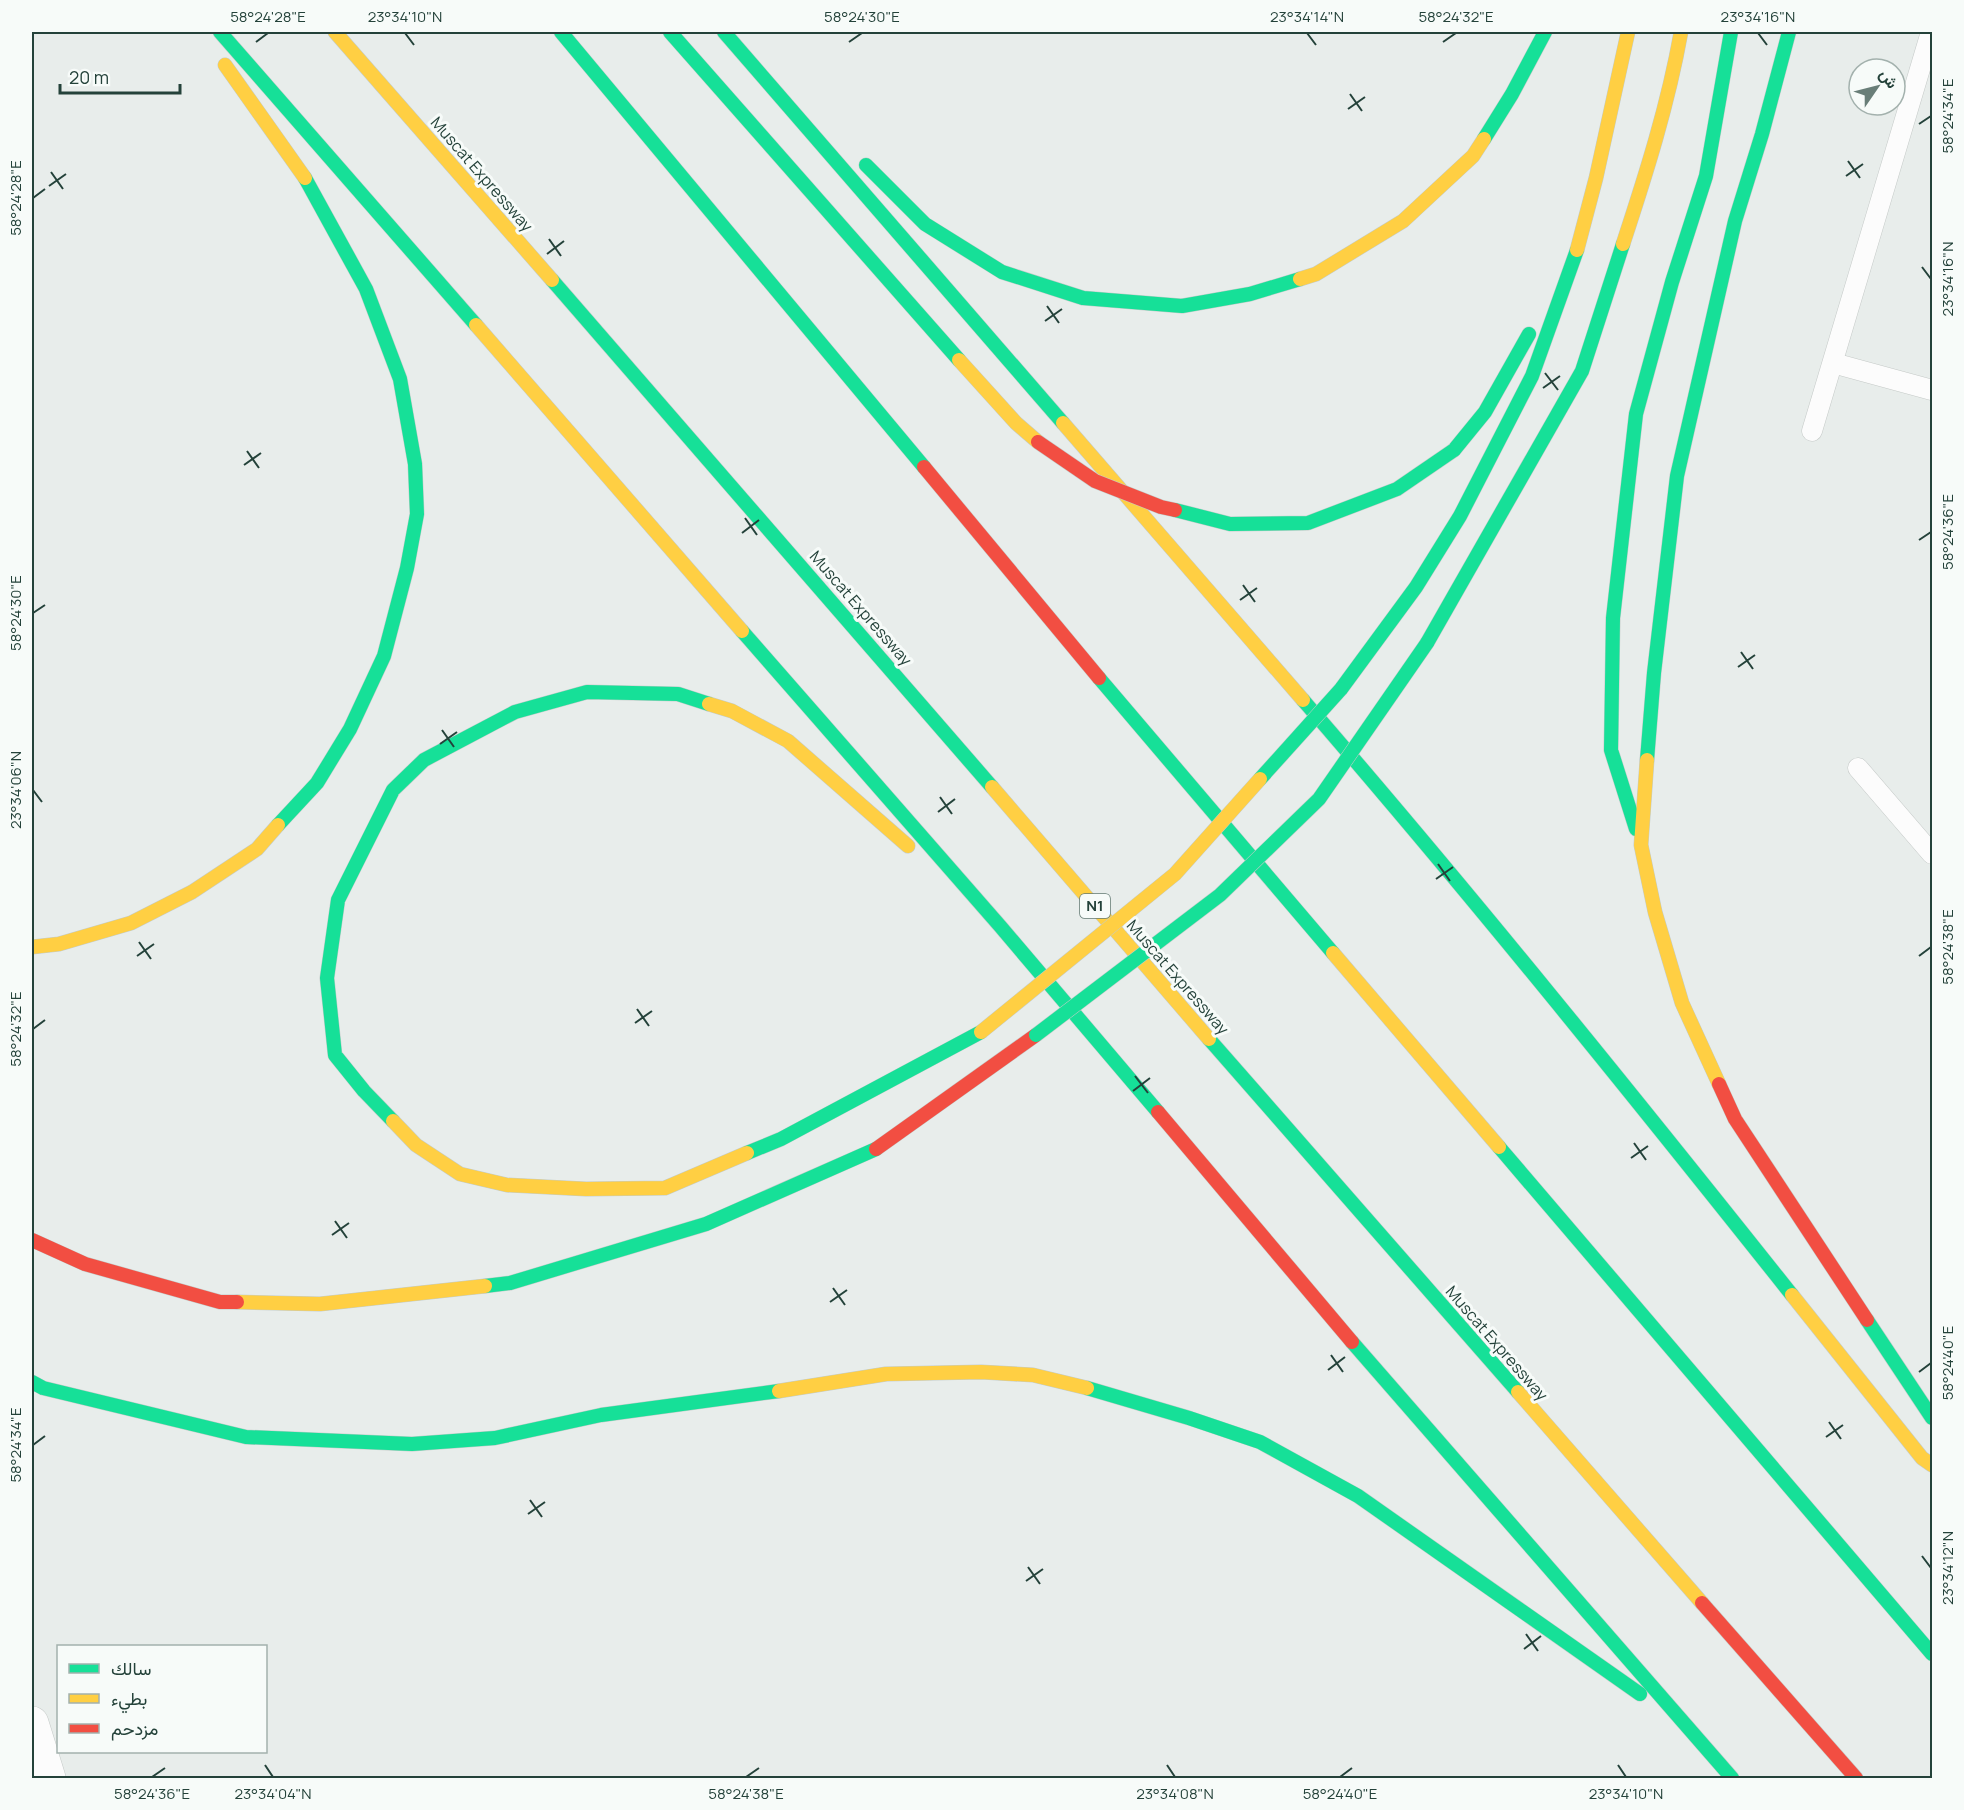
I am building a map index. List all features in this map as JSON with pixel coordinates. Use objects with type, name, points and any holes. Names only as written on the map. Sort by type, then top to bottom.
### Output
[{"type":"highway","points":[[220,32],[1000,926],[1381,1376],[1732,1779]]},
{"type":"highway","name":"Muscat Expressway","points":[[335,32],[822,589],[1195,1023],[1856,1779]]},
{"type":"highway","points":[[561,32],[1201,799],[1932,1654]]},
{"type":"highway","points":[[670,32],[1016,423],[1038,442],[1095,481],[1161,507],[1230,524],[1308,523],[1397,489],[1454,450],[1485,412],[1578,246]]},
{"type":"highway","points":[[724,32],[1386,796],[1609,1066],[1922,1458],[1932,1465]]},
{"type":"highway","points":[[730,32],[815,115]]},
{"type":"highway","points":[[857,157],[925,224],[1002,272],[1083,298],[1182,306],[1250,294],[1316,274],[1403,221],[1473,156],[1512,93],[1545,32]]},
{"type":"highway","points":[[1000,926],[788,741],[732,711],[678,694],[587,692],[515,712],[424,760],[393,790],[338,900],[327,978],[335,1055],[364,1091],[416,1145],[460,1174],[507,1185],[586,1189],[665,1188],[781,1139],[981,1032],[1175,874],[1341,689],[1416,587],[1460,516],[1532,376],[1578,246],[1596,178],[1628,32]]},
{"type":"highway","points":[[32,1240],[85,1264],[220,1302],[320,1304],[510,1283],[706,1224],[882,1146],[1036,1035],[1220,895],[1319,799],[1427,643],[1582,371],[1658,136],[1674,72],[1681,32]]},
{"type":"highway","points":[[1731,32],[1706,176],[1672,282],[1636,414],[1613,618],[1611,750],[1641,845],[1655,912],[1682,1003],[1735,1119],[1932,1418]]},
{"type":"highway","points":[[1641,845],[1654,673],[1677,476],[1735,221],[1762,134],[1789,32]]},
{"type":"highway","points":[[32,947],[60,944],[131,923],[192,892],[257,849],[317,783],[350,729],[384,656],[407,568],[417,514],[415,464],[400,379],[366,289],[310,185],[215,51]]},
{"type":"highway","points":[[32,1382],[54,1391],[246,1437],[412,1444],[495,1437],[601,1415],[742,1397],[886,1374],[981,1372],[1033,1375],[1189,1418],[1260,1442],[1358,1496],[1686,1726]]},
{"type":"street","points":[[32,1723],[49,1779]]},
{"type":"lane","points":[[1812,431],[1931,32]]},
{"type":"lane","points":[[1833,363],[1932,390]]},
{"type":"lane","points":[[1858,768],[1932,854]]},
{"type":"traffic: fast","points":[[220,32],[476,325]]},
{"type":"traffic: fast","points":[[561,32],[924,467]]},
{"type":"traffic: fast","points":[[670,32],[959,360]]},
{"type":"traffic: fast","points":[[724,32],[1063,423]]},
{"type":"traffic: fast","points":[[1484,139],[1512,94],[1545,32]]},
{"type":"traffic: fast","points":[[1636,829],[1611,750],[1613,618],[1636,414],[1672,282],[1706,176],[1731,32]]},
{"type":"traffic: fast","points":[[1647,760],[1654,673],[1677,476],[1735,221],[1762,134],[1789,32]]},
{"type":"traffic: fast","points":[[866,165],[925,224],[1002,272],[1083,298],[1182,306],[1250,294],[1300,279]]},
{"type":"traffic: fast","points":[[278,825],[317,783],[350,729],[384,656],[407,568],[417,514],[415,464],[400,379],[366,289],[305,178]]},
{"type":"traffic: fast","points":[[1427,643],[1582,371],[1623,244]]},
{"type":"traffic: fast","points":[[1341,689],[1416,587],[1460,516],[1532,376],[1577,250]]},
{"type":"traffic: fast","points":[[552,280],[992,787]]},
{"type":"traffic: fast","points":[[1454,450],[1485,412],[1529,334]]},
{"type":"traffic: fast","points":[[1175,510],[1230,524],[1308,523],[1397,489],[1454,450]]},
{"type":"traffic: fast","points":[[742,631],[1000,926],[1158,1112]]},
{"type":"traffic: fast","points":[[1036,1035],[1220,895],[1319,799],[1427,643]]},
{"type":"traffic: fast","points":[[1099,678],[1333,953]]},
{"type":"traffic: fast","points":[[1260,779],[1341,689]]},
{"type":"traffic: fast","points":[[393,1121],[364,1091],[335,1055],[327,978],[338,900],[393,790],[424,760],[515,712],[587,692],[678,694],[709,704]]},
{"type":"traffic: fast","points":[[1303,700],[1550,995],[1792,1295]]},
{"type":"traffic: fast","points":[[747,1153],[781,1139],[981,1032]]},
{"type":"traffic: fast","points":[[1209,1039],[1518,1392]]},
{"type":"traffic: fast","points":[[1499,1147],[1932,1654]]},
{"type":"traffic: fast","points":[[485,1286],[510,1283],[706,1224],[876,1149]]},
{"type":"traffic: fast","points":[[1867,1320],[1932,1418]]},
{"type":"traffic: fast","points":[[1352,1342],[1732,1778]]},
{"type":"traffic: fast","points":[[32,1382],[43,1388],[246,1437],[412,1444],[495,1438],[601,1415],[779,1391]]},
{"type":"traffic: fast","points":[[1087,1388],[1260,1442],[1358,1496],[1640,1694]]},
{"type":"traffic: slow","points":[[335,32],[552,280]]},
{"type":"traffic: slow","points":[[1577,250],[1596,178],[1628,32]]},
{"type":"traffic: slow","points":[[1623,244],[1663,113],[1681,32]]},
{"type":"traffic: slow","points":[[225,65],[305,178]]},
{"type":"traffic: slow","points":[[1300,279],[1316,274],[1403,221],[1473,156],[1484,139]]},
{"type":"traffic: slow","points":[[476,325],[742,631]]},
{"type":"traffic: slow","points":[[959,360],[1016,423],[1038,442]]},
{"type":"traffic: slow","points":[[1063,423],[1303,700]]},
{"type":"traffic: slow","points":[[709,704],[732,711],[788,741],[908,846]]},
{"type":"traffic: slow","points":[[1647,760],[1641,845],[1655,912],[1682,1003],[1719,1084]]},
{"type":"traffic: slow","points":[[981,1032],[1175,874],[1260,779]]},
{"type":"traffic: slow","points":[[992,787],[1209,1039]]},
{"type":"traffic: slow","points":[[32,947],[59,944],[131,923],[192,892],[257,849],[278,825]]},
{"type":"traffic: slow","points":[[1333,953],[1499,1147]]},
{"type":"traffic: slow","points":[[393,1121],[416,1145],[460,1174],[507,1185],[586,1189],[665,1188],[747,1153]]},
{"type":"traffic: slow","points":[[237,1302],[320,1304],[485,1286]]},
{"type":"traffic: slow","points":[[1792,1295],[1922,1458],[1932,1465]]},
{"type":"traffic: slow","points":[[779,1391],[886,1374],[981,1372],[1033,1375],[1087,1388]]},
{"type":"traffic: slow","points":[[1518,1392],[1702,1603]]},
{"type":"traffic: jam","points":[[1038,442],[1095,481],[1161,507],[1175,510]]},
{"type":"traffic: jam","points":[[924,467],[1099,678]]},
{"type":"traffic: jam","points":[[876,1149],[1036,1035]]},
{"type":"traffic: jam","points":[[1719,1084],[1735,1119],[1867,1320]]},
{"type":"traffic: jam","points":[[1158,1112],[1352,1342]]},
{"type":"traffic: jam","points":[[32,1240],[85,1264],[220,1302],[237,1302]]},
{"type":"traffic: jam","points":[[1702,1603],[1856,1778]]}]
